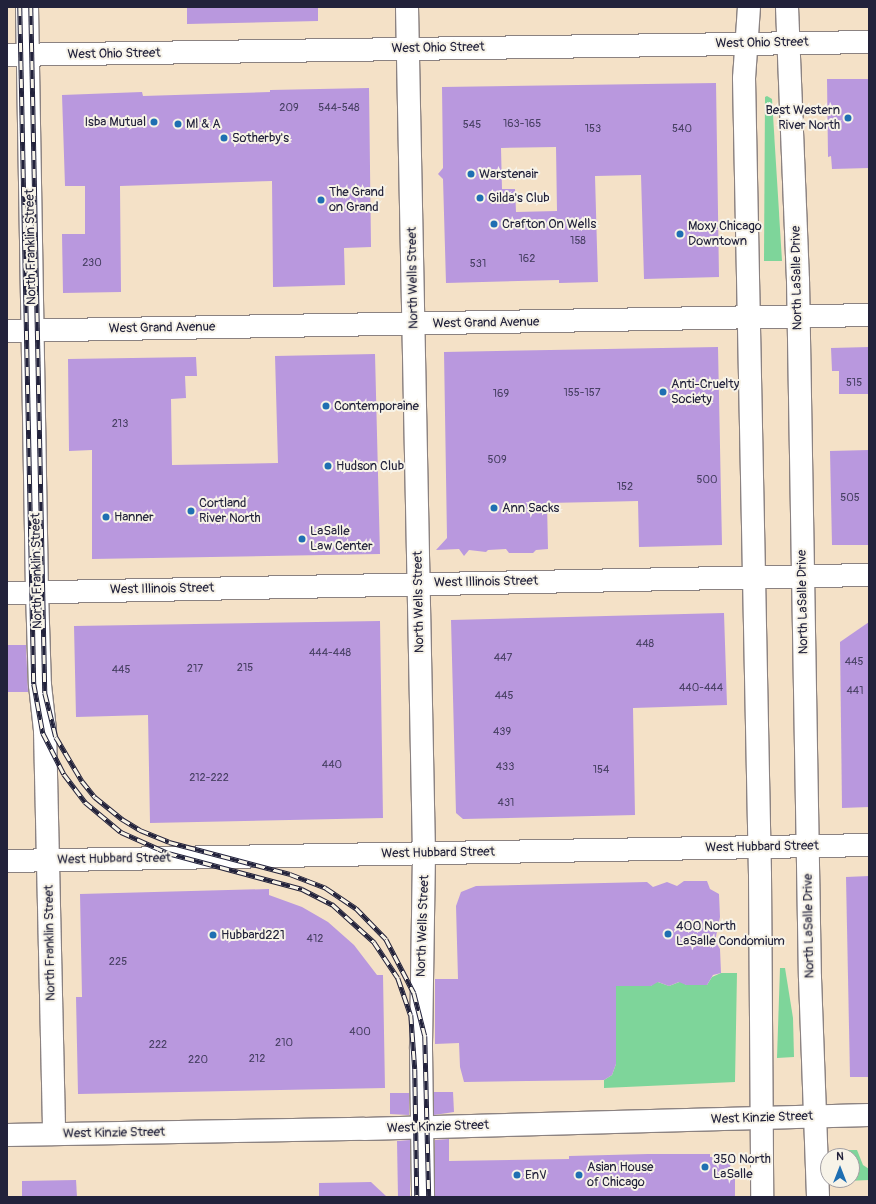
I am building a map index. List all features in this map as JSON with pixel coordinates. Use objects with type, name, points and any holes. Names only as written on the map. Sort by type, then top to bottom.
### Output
[{"type":"main road","name":"North Franklin Street","points":[[27,7],[17,55],[33,330],[37,592],[48,861],[54,1134]]},
{"type":"main road","name":"North Wells Street","points":[[407,7],[424,853],[421,1042],[423,1197]]},
{"type":"main road","points":[[749,7],[744,78],[760,847],[762,1197]]},
{"type":"main road","name":"North LaSalle Drive","points":[[787,7],[798,316],[808,846],[818,1197]]},
{"type":"main road","name":"West Ohio Street","points":[[17,55],[869,42]]},
{"type":"main road","name":"West Grand Avenue","points":[[7,331],[869,314]]},
{"type":"main road","name":"West Illinois Street","points":[[7,593],[803,575],[869,575]]},
{"type":"main road","name":"West Hubbard Street","points":[[7,861],[869,845]]},
{"type":"main road","name":"West Kinzie Street","points":[[7,1135],[422,1127],[869,1115]]},
{"type":"green space","points":[[767,96],[772,99],[782,261],[764,261],[765,97]]},
{"type":"green space","points":[[780,968],[785,968],[793,1018],[794,1057],[777,1058]]},
{"type":"green space","points":[[721,973],[737,973],[735,1082],[604,1088],[604,1080],[612,1075],[616,1064],[616,974],[628,982],[630,986],[651,986],[655,981],[669,986],[682,981],[686,985],[707,985],[712,977]]},
{"type":"green space","points":[[860,1158],[863,1165],[869,1169],[869,1180],[860,1180]]},
{"type":"building","points":[[187,7],[318,7],[318,21],[187,24]]},
{"type":"building","name":"Best Western River North","points":[[827,79],[869,79],[869,168],[832,169],[831,156],[828,157]]},
{"type":"building","points":[[716,83],[719,277],[644,279],[641,175],[595,176],[598,282],[559,283],[559,280],[446,283],[443,179],[438,174],[443,168],[442,87]],"holes":[[[556,147],[557,211],[516,212],[515,189],[502,189],[501,148]]]},
{"type":"building","points":[[369,88],[371,247],[344,248],[345,285],[273,287],[272,181],[120,186],[121,292],[63,293],[62,234],[85,234],[85,186],[65,186],[62,95],[142,92],[143,96],[270,92],[270,90]]},
{"type":"building","points":[[718,347],[722,545],[639,547],[638,501],[547,503],[548,549],[536,550],[533,553],[509,553],[506,549],[488,550],[486,552],[469,550],[464,556],[459,549],[436,550],[447,538],[444,352]]},
{"type":"building","points":[[869,347],[869,394],[839,394],[839,371],[832,371],[831,348]]},
{"type":"building","points":[[375,354],[380,554],[92,559],[92,450],[69,451],[68,359],[196,357],[197,376],[185,376],[186,398],[171,399],[172,465],[278,463],[275,356]]},
{"type":"building","points":[[869,450],[869,545],[832,545],[830,451]]},
{"type":"building","points":[[724,613],[727,705],[633,708],[635,815],[463,819],[456,813],[451,620]]},
{"type":"building","points":[[380,621],[383,818],[150,823],[148,715],[76,717],[74,626]]},
{"type":"building","points":[[869,622],[869,807],[842,808],[840,642]]},
{"type":"building","points":[[7,645],[26,645],[28,692],[7,692]]},
{"type":"building","points":[[869,876],[869,1077],[850,1077],[846,877]]},
{"type":"building","points":[[684,881],[707,881],[710,889],[719,894],[720,917],[715,941],[720,949],[721,973],[713,975],[707,985],[686,985],[679,982],[669,986],[658,982],[651,986],[616,986],[616,1064],[612,1075],[604,1080],[464,1082],[460,1067],[459,1043],[435,1044],[435,979],[458,979],[456,906],[461,892],[476,886],[647,882],[653,887],[667,882],[677,886]]},
{"type":"building","points":[[269,889],[269,895],[302,907],[328,922],[354,945],[377,975],[383,975],[385,1088],[78,1094],[76,997],[82,997],[80,894]]},
{"type":"building","points":[[434,1092],[453,1092],[454,1112],[434,1115]]},
{"type":"building","points":[[390,1093],[409,1093],[409,1115],[390,1114]]},
{"type":"building","points":[[449,1139],[449,1161],[569,1159],[569,1156],[648,1154],[710,1154],[710,1157],[730,1157],[731,1178],[735,1178],[735,1197],[435,1197],[435,1140]]},
{"type":"building","points":[[410,1140],[410,1197],[398,1197],[397,1141]]},
{"type":"building","points":[[76,1180],[77,1197],[22,1197],[22,1181]]},
{"type":"building","points":[[371,1182],[387,1197],[319,1197],[319,1183]]},
{"type":"railway","points":[[20,7],[34,684],[43,733],[64,774],[85,802],[121,832],[168,853],[302,889],[332,904],[374,942],[398,978],[411,1015],[415,1069],[417,1197]]},
{"type":"railway","points":[[31,7],[45,693],[56,737],[82,781],[95,797],[122,819],[140,830],[169,842],[290,874],[326,888],[356,908],[386,939],[414,993],[425,1036],[429,1197]]},
{"type":"place","name":"Best Western River North","points":[[848,118]]},
{"type":"place","name":"Isba Mutual","points":[[154,122]]},
{"type":"place","name":"Ml & A","points":[[178,124]]},
{"type":"place","name":"Sotherby's","points":[[224,138]]},
{"type":"place","name":"Warstenair","points":[[471,174]]},
{"type":"place","name":"Gilda's Club","points":[[480,198]]},
{"type":"place","name":"The Grand on Grand","points":[[321,200]]},
{"type":"place","name":"Crafton On Wells","points":[[494,224]]},
{"type":"place","name":"Moxy Chicago Downtown","points":[[680,234]]},
{"type":"place","name":"Anti-Cruelty Society","points":[[663,392]]},
{"type":"place","name":"Contemporaine","points":[[326,406]]},
{"type":"place","name":"Hudson Club","points":[[328,466]]},
{"type":"place","name":"Ann Sacks","points":[[494,508]]},
{"type":"place","name":"Cortland River North","points":[[191,511]]},
{"type":"place","name":"Hanner","points":[[106,517]]},
{"type":"place","name":"LaSalle Law Center","points":[[302,539]]},
{"type":"place","name":"400 North LaSalle Condomium","points":[[668,934]]},
{"type":"place","name":"Hubbard221","points":[[213,935]]},
{"type":"place","name":"350 North LaSalle","points":[[705,1167]]},
{"type":"place","name":"EnV","points":[[517,1175]]},
{"type":"place","name":"Asian House of Chicago","points":[[579,1175]]}]
